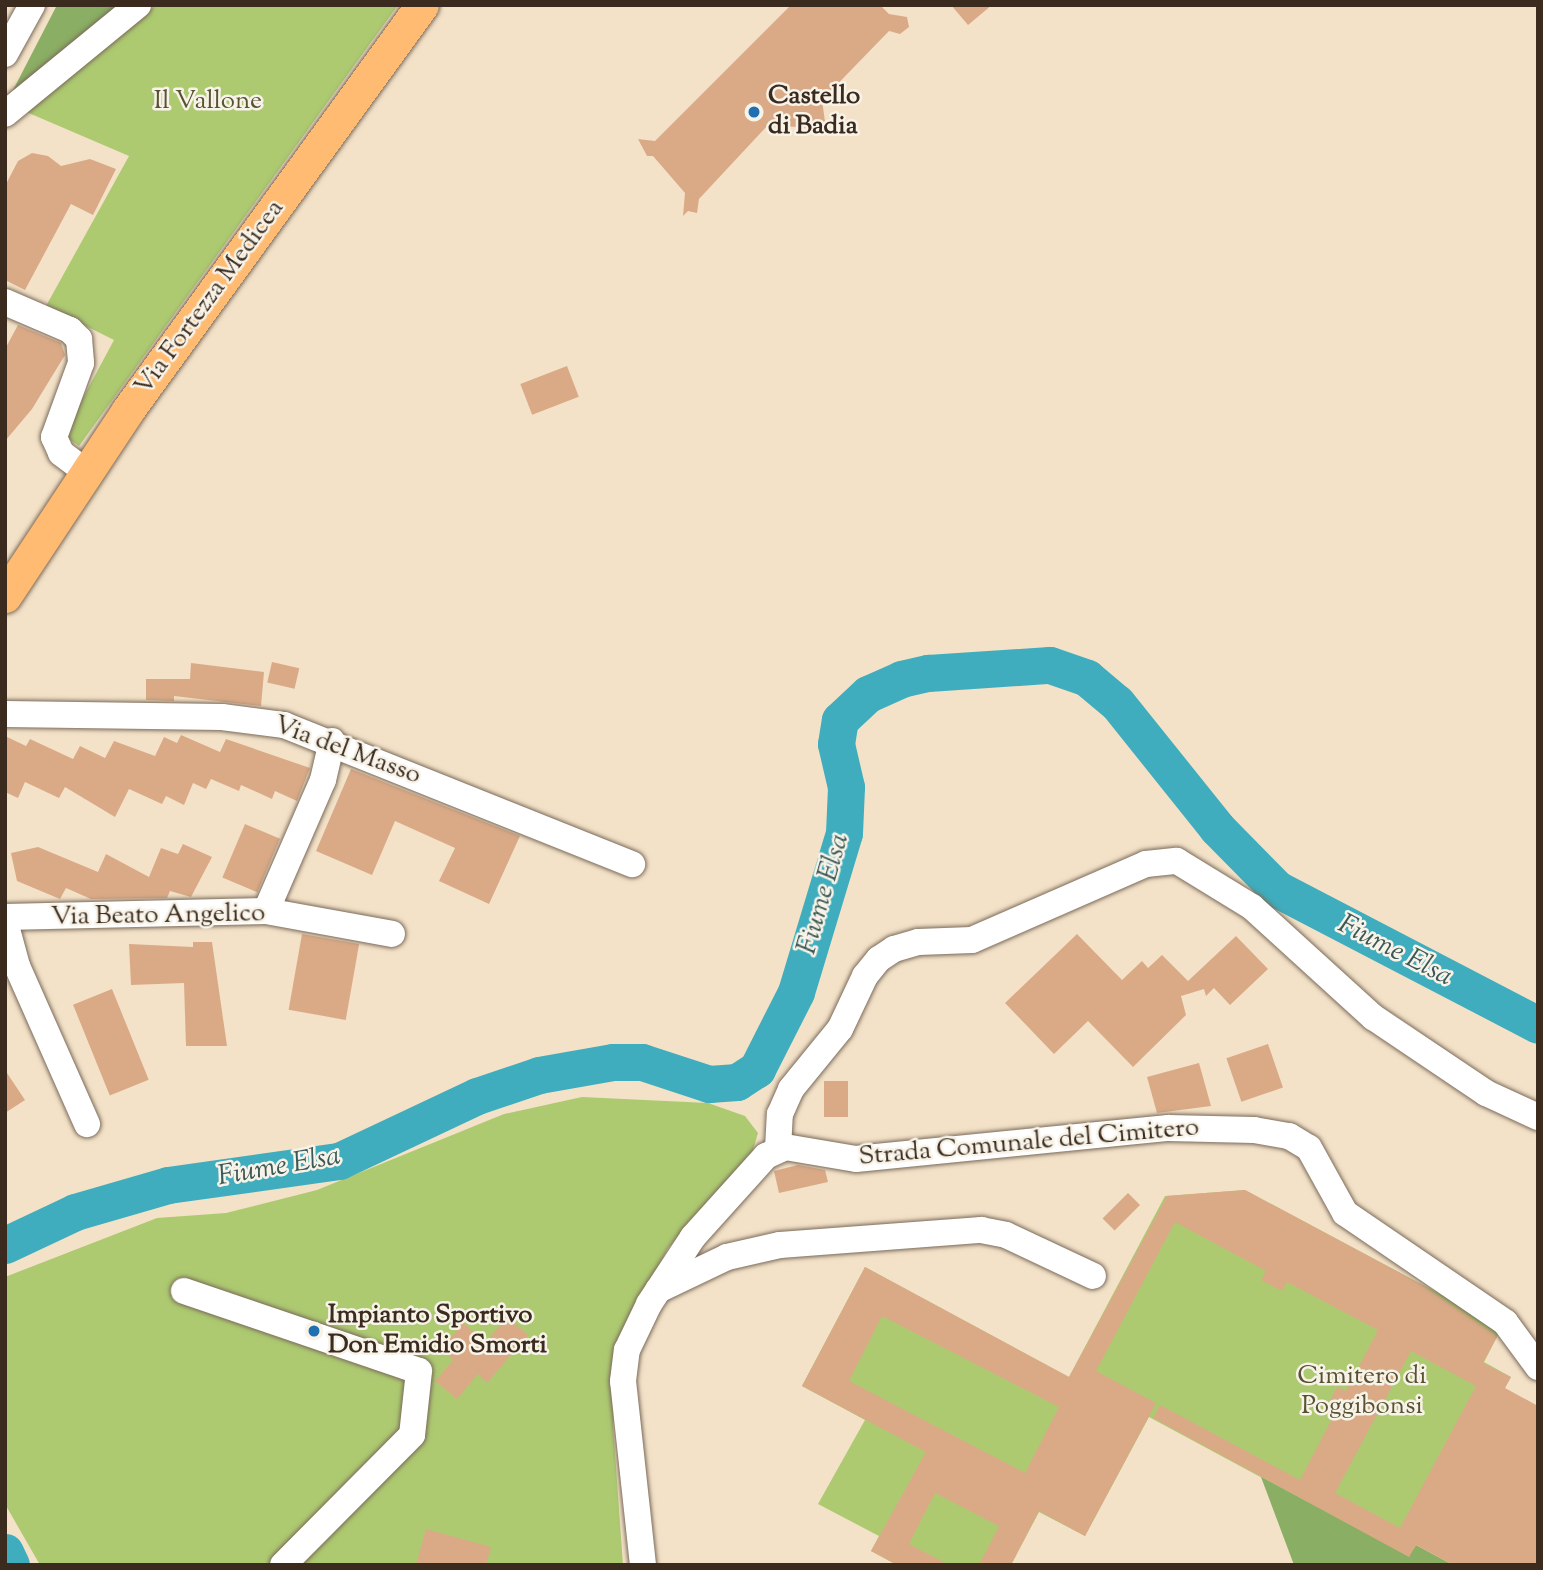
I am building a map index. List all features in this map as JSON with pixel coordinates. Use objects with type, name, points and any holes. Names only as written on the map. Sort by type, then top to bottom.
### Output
[{"type":"main road","name":"Via Fortezza Medicea","points":[[5,596],[86,472],[422,5]]},
{"type":"street","points":[[5,54],[32,5]]},
{"type":"street","points":[[5,114],[138,5]]},
{"type":"street","points":[[5,302],[70,330],[79,339],[81,363],[54,437],[61,453],[86,472]]},
{"type":"street","name":"Via del Masso","points":[[5,714],[235,718],[284,725],[332,741],[632,864]]},
{"type":"street","points":[[266,911],[323,780],[332,741]]},
{"type":"street","points":[[643,1565],[623,1381],[631,1339],[656,1290],[702,1225],[766,1156],[778,1149],[780,1114],[791,1089],[840,1029],[865,975],[879,959],[894,949],[918,942],[972,940],[1146,864],[1177,861],[1252,907],[1373,1017],[1486,1093],[1538,1117]]},
{"type":"street","name":"Via Beato Angelico","points":[[87,1124],[21,976],[6,927],[266,911],[392,934]]},
{"type":"street","name":"Strada Comunale del Cimitero","points":[[778,1149],[810,1148],[868,1159],[1067,1135],[1188,1127],[1254,1130],[1289,1136],[1306,1144],[1338,1203],[1362,1226],[1505,1322],[1538,1367]]},
{"type":"street","points":[[656,1290],[715,1262],[758,1249],[981,1230],[1006,1235],[1093,1276]]},
{"type":"street","points":[[184,1291],[419,1370],[412,1435],[283,1565]]},
{"type":"green space","points":[[57,5],[120,5],[10,96]]},
{"type":"green space","name":"Il Vallone","points":[[156,5],[398,5],[79,446],[63,435],[114,340],[46,306],[129,156],[24,111]]},
{"type":"green space","name":"Impianto Sportivo Don Emidio Smorti","points":[[582,1097],[708,1103],[745,1116],[758,1133],[752,1153],[668,1248],[619,1341],[613,1425],[623,1565],[40,1565],[5,1504],[5,1277],[157,1218],[226,1213],[317,1190],[504,1114]]},
{"type":"green space","name":"Cimitero di Poggibonsi","points":[[1245,1190],[1502,1327],[1484,1362],[1511,1377],[1409,1557],[1149,1417],[1085,1536],[1039,1512],[1011,1565],[897,1565],[871,1551],[879,1536],[818,1504],[865,1420],[802,1386],[865,1267],[1069,1377],[1165,1196]]},
{"type":"green space","points":[[1261,1477],[1409,1556],[1416,1545],[1453,1565],[1294,1565]]},
{"type":"building","name":"Castello di Badia","points":[[791,5],[880,5],[889,14],[907,17],[909,27],[900,34],[889,31],[822,100],[826,129],[768,125],[699,199],[697,213],[688,211],[683,216],[685,193],[653,156],[647,156],[638,139],[655,141]]},
{"type":"building","points":[[951,5],[992,5],[968,25]]},
{"type":"building","points":[[32,153],[48,156],[61,166],[90,159],[116,169],[93,215],[71,204],[25,290],[5,280],[5,186],[18,161]]},
{"type":"building","points":[[18,325],[61,343],[65,355],[32,409],[5,441],[5,349]]},
{"type":"building","points":[[567,366],[579,397],[532,415],[520,384]]},
{"type":"building","points":[[272,662],[299,668],[295,689],[267,682]]},
{"type":"building","points":[[191,663],[264,672],[261,706],[174,696],[174,701],[146,700],[146,679],[190,679]]},
{"type":"building","points":[[181,735],[220,752],[226,739],[310,768],[297,801],[275,791],[272,799],[241,785],[239,791],[211,779],[206,789],[193,783],[184,805],[166,796],[162,804],[129,789],[115,817],[65,787],[59,798],[25,782],[18,798],[5,792],[5,736],[26,746],[30,739],[73,759],[80,746],[105,758],[114,741],[155,756],[164,737],[177,743]]},
{"type":"building","points":[[351,769],[520,836],[489,904],[439,881],[455,848],[395,821],[372,875],[316,851]]},
{"type":"building","points":[[245,824],[280,839],[257,892],[222,877]]},
{"type":"building","points":[[183,844],[212,857],[191,897],[170,891],[167,898],[91,899],[66,888],[60,899],[17,881],[11,853],[38,847],[98,872],[106,854],[149,877],[161,848],[178,854]]},
{"type":"building","points":[[302,934],[359,944],[346,1020],[289,1010]]},
{"type":"building","points":[[1077,934],[1122,980],[1142,961],[1148,968],[1162,955],[1188,981],[1236,936],[1268,969],[1230,1005],[1214,988],[1206,996],[1204,989],[1181,996],[1186,1015],[1133,1067],[1088,1021],[1054,1054],[1005,1003]]},
{"type":"building","points":[[193,942],[212,942],[227,1046],[186,1046],[184,983],[131,985],[129,944],[193,947]]},
{"type":"building","points":[[112,989],[149,1080],[110,1096],[73,1005]]},
{"type":"building","points":[[1268,1044],[1283,1087],[1241,1102],[1226,1058]]},
{"type":"building","points":[[1199,1063],[1211,1106],[1157,1113],[1147,1077]]},
{"type":"building","points":[[5,1070],[25,1100],[5,1113]]},
{"type":"building","points":[[824,1081],[848,1081],[848,1117],[824,1117]]},
{"type":"building","points":[[798,1165],[825,1170],[828,1182],[779,1193],[774,1171]]},
{"type":"building","points":[[1245,1190],[1419,1283],[1494,1334],[1497,1337],[1483,1363],[1511,1377],[1505,1388],[1538,1406],[1538,1565],[1453,1565],[1416,1545],[1409,1557],[1153,1418],[1160,1405],[1300,1480],[1333,1417],[1324,1412],[1337,1387],[1346,1391],[1378,1330],[1287,1282],[1282,1291],[1261,1280],[1266,1271],[1175,1222],[1096,1371],[1156,1403],[1085,1536],[1039,1511],[1011,1565],[979,1565],[999,1526],[935,1493],[909,1544],[949,1565],[897,1565],[871,1551],[926,1452],[802,1386],[865,1267],[1069,1377],[1167,1196]],"holes":[[[882,1316],[1059,1407],[1025,1473],[849,1381]],[[1411,1351],[1476,1386],[1400,1528],[1335,1493]]]},
{"type":"building","points":[[1128,1193],[1140,1205],[1115,1230],[1103,1218]]},
{"type":"building","points":[[507,1317],[528,1335],[487,1383],[478,1374],[457,1399],[435,1381],[453,1360],[441,1349],[463,1323],[486,1342]]},
{"type":"building","points":[[426,1529],[491,1547],[486,1565],[416,1565]]},
{"type":"waterway","name":"Fiume Elsa","points":[[5,1245],[75,1212],[168,1185],[339,1161],[477,1096],[539,1075],[613,1062],[642,1062],[709,1084],[737,1082],[757,1069],[796,992],[844,833],[846,787],[836,744],[840,720],[868,694],[901,679],[928,673],[1050,665],[1087,678],[1117,703],[1217,828],[1277,889],[1538,1025]]},
{"type":"waterway","name":"Fiume Elsa","points":[[5,1552],[11,1565]]},
{"type":"place","name":"Castello di Badia","points":[[754,112]]},
{"type":"place","name":"Impianto Sportivo Don Emidio Smorti","points":[[314,1331]]}]
